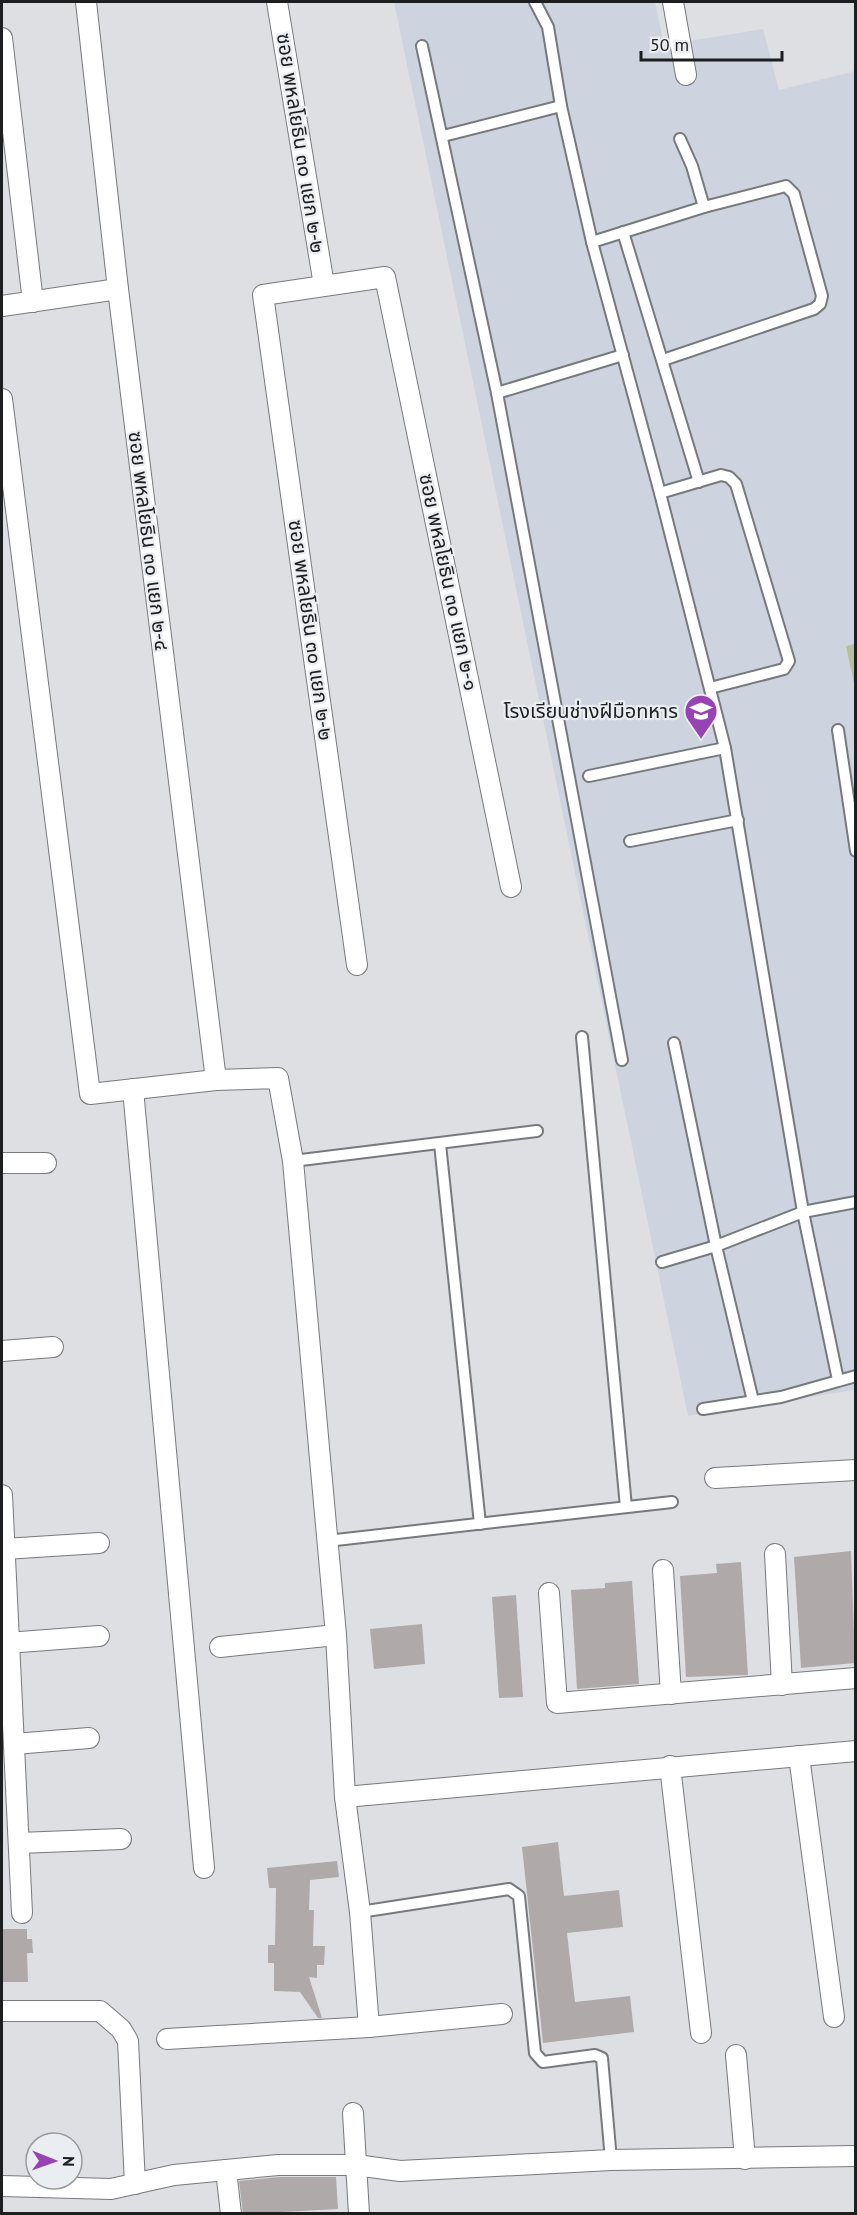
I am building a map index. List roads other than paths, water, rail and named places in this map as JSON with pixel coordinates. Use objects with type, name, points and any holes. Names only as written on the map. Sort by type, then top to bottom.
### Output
[{"type":"street","name":"ซอย พหลโยธิน ๓๐ แยก ๒-๔","points":[[86,2],[118,289],[216,1080]]},
{"type":"street","name":"ซอย พหลโยธิน ๓๐ แยก ๒-๒","points":[[277,2],[324,285],[263,295],[357,965]]},
{"type":"street","points":[[673,2],[686,75]]},
{"type":"street","points":[[2,38],[7,142],[33,302]]},
{"type":"street","name":"ซอย พหลโยธิน ๓๐ แยก ๒-๑","points":[[324,285],[385,277],[511,887]]},
{"type":"street","points":[[2,306],[118,289]]},
{"type":"street","points":[[2,399],[90,1094],[216,1080],[278,1078],[293,1161],[336,1635],[345,1797],[360,1912],[369,2027]]},
{"type":"street","points":[[133,1089],[204,1868]]},
{"type":"street","points":[[2,1163],[46,1163]]},
{"type":"street","points":[[2,1351],[52,1347]]},
{"type":"street","points":[[715,1478],[855,1470]]},
{"type":"street","points":[[2,1496],[7,1643],[22,1913]]},
{"type":"street","points":[[3,1544],[99,1543]]},
{"type":"street","points":[[775,1554],[782,1685]]},
{"type":"street","points":[[663,1570],[671,1694]]},
{"type":"street","points":[[549,1593],[557,1703],[855,1678]]},
{"type":"street","points":[[220,1647],[336,1635]]},
{"type":"street","points":[[7,1643],[99,1636]]},
{"type":"street","points":[[14,1744],[89,1738]]},
{"type":"street","points":[[345,1797],[855,1751]]},
{"type":"street","points":[[799,1756],[834,2017]]},
{"type":"street","points":[[670,1766],[701,2033]]},
{"type":"street","points":[[19,1843],[121,1839]]},
{"type":"street","points":[[2,2011],[100,2011],[121,2029],[128,2041],[135,2184]]},
{"type":"street","points":[[167,2039],[369,2027],[502,2014]]},
{"type":"street","points":[[736,2055],[745,2159]]},
{"type":"street","points":[[353,2113],[359,2214]]},
{"type":"street","points":[[2,2186],[111,2189],[174,2175],[319,2164],[356,2165],[400,2171],[611,2160],[855,2156]]},
{"type":"street","points":[[226,2170],[231,2214]]},
{"type":"lane","points":[[535,2],[548,27],[561,106],[592,242],[660,493],[725,748],[803,1212],[838,1380]]},
{"type":"lane","points":[[422,46],[497,393],[622,1060]]},
{"type":"lane","points":[[443,136],[561,106]]},
{"type":"lane","points":[[680,139],[692,166],[704,207]]},
{"type":"lane","points":[[592,242],[704,207],[786,186],[791,189],[822,296],[820,304],[814,309],[663,360]]},
{"type":"lane","points":[[623,232],[699,482]]},
{"type":"lane","points":[[497,393],[623,356]]},
{"type":"lane","points":[[660,493],[721,475],[729,477],[736,484],[789,661],[784,669],[710,688]]},
{"type":"lane","points":[[838,730],[855,851]]},
{"type":"lane","points":[[589,776],[725,748]]},
{"type":"lane","points":[[630,841],[738,820]]},
{"type":"lane","points":[[582,1037],[626,1507]]},
{"type":"lane","points":[[674,1043],[716,1246],[753,1401]]},
{"type":"lane","points":[[293,1161],[537,1131]]},
{"type":"lane","points":[[440,1144],[480,1524]]},
{"type":"lane","points":[[662,1262],[716,1246],[803,1212],[855,1202]]},
{"type":"lane","points":[[703,1409],[781,1397],[855,1376]]},
{"type":"lane","points":[[327,1541],[672,1502]]},
{"type":"lane","points":[[360,1912],[509,1889],[515,1891],[519,1896],[536,2053],[543,2062],[595,2055],[602,2058],[611,2160]]},
{"type":"place","name":"โรงเรียนช่างฝีมือทหาร","points":[[701,740]]}]
